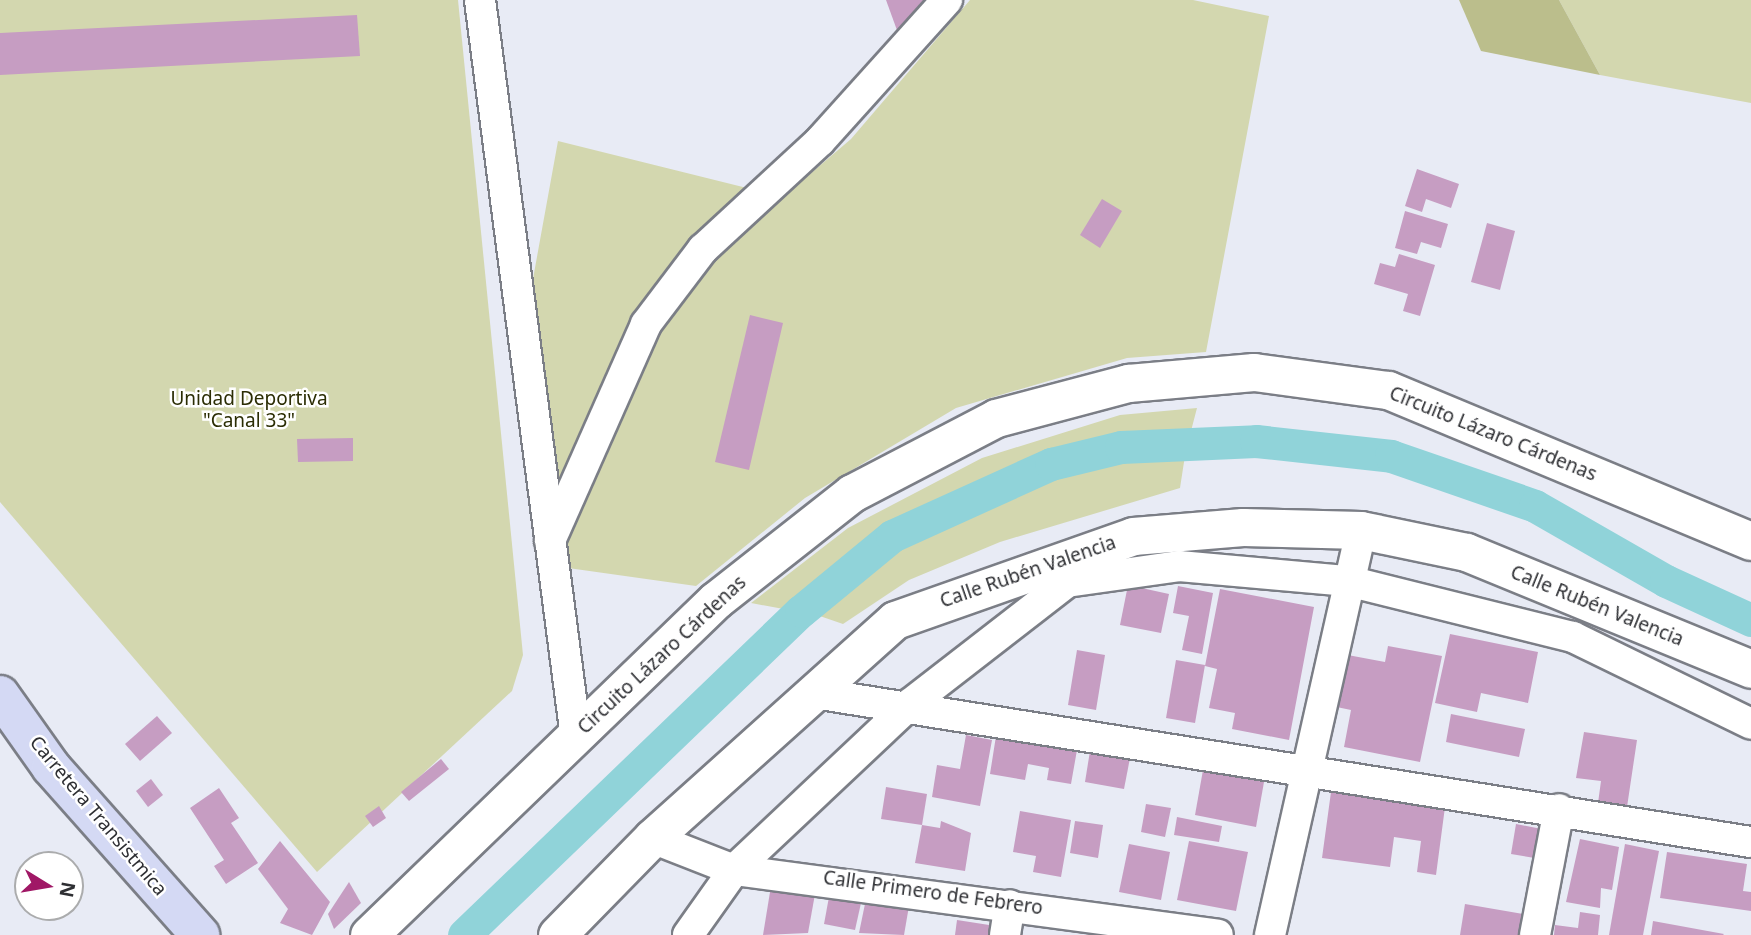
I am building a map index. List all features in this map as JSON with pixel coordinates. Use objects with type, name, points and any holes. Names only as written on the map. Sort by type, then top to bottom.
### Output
[{"type":"main road","name":"Carretera Transistmica","points":[[0,695],[51,768],[200,935]]},
{"type":"street","points":[[480,0],[576,737]]},
{"type":"street","points":[[550,541],[646,324],[703,249],[820,141],[947,0]]},
{"type":"street","name":"Circuito Lázaro Cárdenas","points":[[369,935],[716,600],[852,493],[996,418],[1128,383],[1254,372],[1388,390],[1751,541]]},
{"type":"street","name":"Calle Rubén Valencia","points":[[557,935],[652,838],[895,620],[1133,536],[1243,527],[1361,530],[1466,552],[1751,669]]},
{"type":"street","points":[[1270,935],[1304,771],[1361,530]]},
{"type":"street","name":"Calle Rubén Valencia","points":[[688,935],[734,870],[910,705],[1068,582],[1179,566],[1348,581],[1573,637],[1751,724]]},
{"type":"street","points":[[814,693],[910,705],[1751,842]]},
{"type":"street","points":[[1535,935],[1559,809]]},
{"type":"street","name":"Calle Primero de Febrero","points":[[652,838],[734,870],[1218,935]]},
{"type":"street","points":[[1005,935],[1010,905]]},
{"type":"green space","name":"Unidad Deportiva \"Canal 33\"","points":[[0,0],[458,0],[523,655],[512,691],[317,872],[0,502]]},
{"type":"green space","points":[[970,0],[1193,0],[1269,16],[1206,352],[1127,358],[956,408],[805,498],[696,586],[561,567],[519,356],[558,141],[783,197],[851,139]]},
{"type":"green space","points":[[1459,0],[1559,0],[1600,75],[1481,51]]},
{"type":"green space","points":[[1559,0],[1751,0],[1751,103],[1600,75]]},
{"type":"green space","points":[[1197,408],[1191,431],[1082,448],[881,533],[789,610],[751,603],[848,528],[982,458],[1120,415]]},
{"type":"green space","points":[[1186,449],[1180,488],[1000,542],[909,580],[843,624],[811,613],[896,547],[993,499],[1122,456]]},
{"type":"building","points":[[886,0],[932,0],[898,33]]},
{"type":"building","points":[[357,15],[360,56],[0,75],[0,33]]},
{"type":"building","points":[[1417,169],[1459,184],[1451,208],[1426,199],[1422,212],[1405,206]]},
{"type":"building","points":[[1102,199],[1122,211],[1100,248],[1080,235]]},
{"type":"building","points":[[1405,211],[1448,224],[1441,248],[1421,242],[1417,254],[1395,248]]},
{"type":"building","points":[[1487,223],[1515,231],[1500,290],[1471,282]]},
{"type":"building","points":[[1399,254],[1435,265],[1420,316],[1403,311],[1408,294],[1374,284],[1380,263],[1395,267]]},
{"type":"building","points":[[750,315],[783,323],[749,470],[715,462]]},
{"type":"building","points":[[353,438],[353,461],[298,462],[297,439]]},
{"type":"building","points":[[1128,585],[1169,594],[1161,633],[1120,625]]},
{"type":"building","points":[[1178,586],[1213,593],[1202,654],[1182,650],[1189,616],[1173,613]]},
{"type":"building","points":[[1220,589],[1314,607],[1289,740],[1232,729],[1235,713],[1209,708],[1217,669],[1205,666]]},
{"type":"building","points":[[1450,634],[1538,652],[1528,703],[1481,693],[1477,712],[1435,703]]},
{"type":"building","points":[[1388,646],[1442,656],[1420,762],[1344,747],[1351,710],[1327,705],[1337,653],[1385,662]]},
{"type":"building","points":[[1077,650],[1105,655],[1096,710],[1068,705]]},
{"type":"building","points":[[1176,660],[1205,665],[1195,723],[1166,718]]},
{"type":"building","points":[[1451,714],[1525,729],[1519,757],[1446,742]]},
{"type":"building","points":[[157,716],[172,733],[140,761],[125,744]]},
{"type":"building","points":[[1584,732],[1637,740],[1627,807],[1598,803],[1601,781],[1576,778]]},
{"type":"building","points":[[966,735],[992,740],[980,806],[932,797],[937,765],[960,769]]},
{"type":"building","points":[[996,736],[1077,750],[1071,784],[1047,780],[1049,768],[1028,764],[1025,780],[990,774]]},
{"type":"building","points":[[1090,751],[1130,758],[1124,789],[1085,782]]},
{"type":"building","points":[[441,759],[449,769],[409,801],[401,792]]},
{"type":"building","points":[[1203,770],[1264,782],[1256,827],[1195,815]]},
{"type":"building","points":[[151,779],[163,795],[148,807],[136,791]]},
{"type":"building","points":[[886,787],[927,794],[922,825],[881,819]]},
{"type":"building","points":[[219,788],[239,818],[231,823],[258,863],[226,884],[214,866],[224,860],[190,808]]},
{"type":"building","points":[[1331,792],[1445,807],[1436,875],[1417,872],[1421,841],[1394,837],[1390,867],[1322,858]]},
{"type":"building","points":[[1146,804],[1171,808],[1165,837],[1141,832]]},
{"type":"building","points":[[379,806],[386,818],[373,827],[365,816]]},
{"type":"building","points":[[1020,811],[1071,820],[1061,877],[1033,872],[1036,856],[1013,852]]},
{"type":"building","points":[[1177,817],[1222,826],[1219,842],[1174,835]]},
{"type":"building","points":[[941,821],[971,833],[965,871],[915,863],[922,825],[940,828]]},
{"type":"building","points":[[1075,821],[1103,825],[1098,858],[1070,853]]},
{"type":"building","points":[[1516,824],[1552,831],[1547,860],[1511,854]]},
{"type":"building","points":[[1580,839],[1619,847],[1612,890],[1601,888],[1600,908],[1566,902]]},
{"type":"building","points":[[280,841],[330,902],[312,935],[280,923],[288,909],[258,869]]},
{"type":"building","points":[[1189,841],[1248,852],[1236,911],[1177,900]]},
{"type":"building","points":[[1129,844],[1170,852],[1161,900],[1119,892]]},
{"type":"building","points":[[1625,844],[1659,851],[1643,935],[1609,935]]},
{"type":"building","points":[[1667,852],[1747,864],[1743,891],[1751,892],[1751,911],[1660,898]]},
{"type":"building","points":[[349,882],[361,903],[334,929],[328,914]]},
{"type":"building","points":[[771,886],[815,894],[808,933],[763,935]]},
{"type":"building","points":[[829,897],[861,903],[855,930],[824,924]]},
{"type":"building","points":[[866,899],[909,906],[904,935],[859,933]]},
{"type":"building","points":[[1465,904],[1534,916],[1531,935],[1460,935]]},
{"type":"building","points":[[1580,912],[1600,915],[1598,935],[1554,935],[1555,925],[1578,928]]},
{"type":"building","points":[[957,920],[1002,927],[1001,935],[955,935]]},
{"type":"building","points":[[1653,921],[1724,934],[1651,935]]},
{"type":"waterway","points":[[464,935],[801,611],[892,536],[1051,464],[1121,447],[1256,441],[1391,456],[1535,506],[1666,581],[1751,620]]}]
